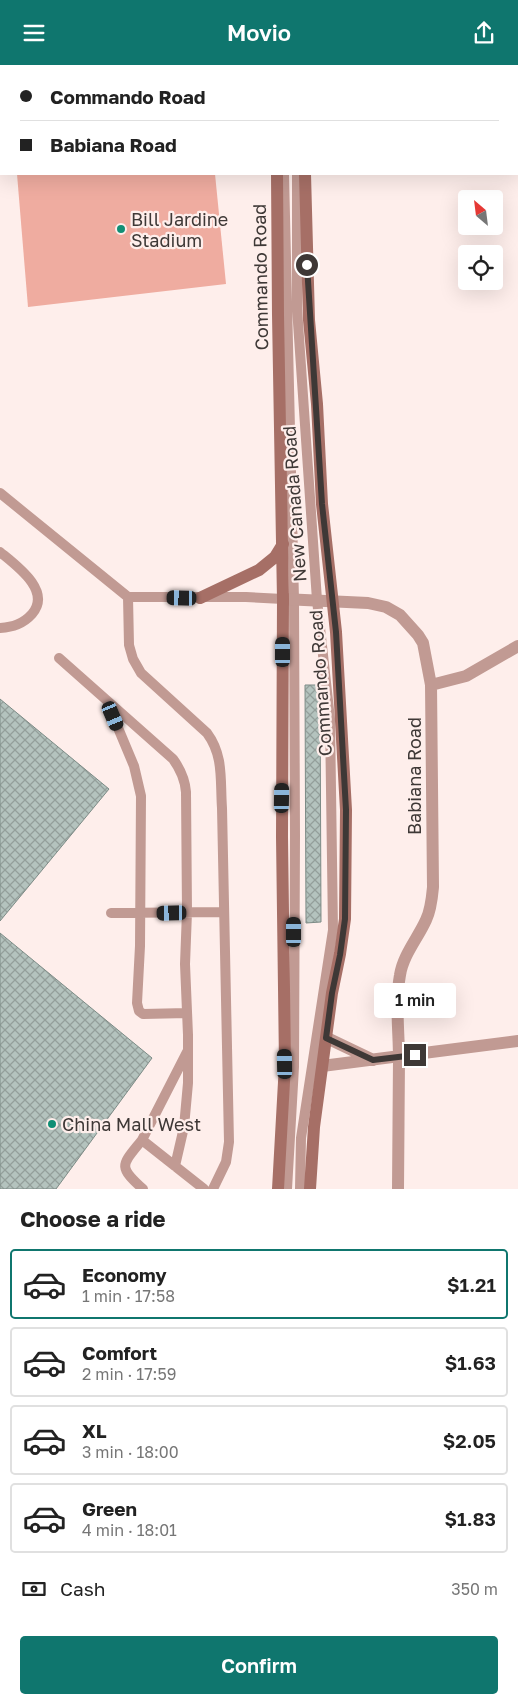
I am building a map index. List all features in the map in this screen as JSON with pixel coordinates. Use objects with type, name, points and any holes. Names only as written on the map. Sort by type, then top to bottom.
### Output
[{"type":"main road","name":"Commando Road","points":[[277,175],[283,544],[289,599],[282,837],[285,1064],[278,1189]]},
{"type":"main road","name":"Commando Road","points":[[305,175],[309,320],[317,404],[322,504],[336,632],[346,810],[345,919],[332,993],[314,1127],[310,1189]]},
{"type":"main road","points":[[200,598],[259,570],[275,557],[283,544]]},
{"type":"street","name":"Babiana Road","points":[[289,599],[368,603],[386,607],[400,615],[423,643],[432,685],[433,887],[431,906],[427,919],[400,972],[397,1010],[399,1057],[398,1189]]},
{"type":"street","points":[[432,685],[466,676],[518,646]]},
{"type":"street","points":[[326,1038],[373,1060]]},
{"type":"street","points":[[322,1066],[518,1041]]},
{"type":"lane","name":"New Canada Road","points":[[284,175],[294,1067],[287,1189]]},
{"type":"lane","name":"New Canada Road","points":[[297,175],[297,308],[317,600],[330,719],[333,929],[302,1138],[300,1189]]},
{"type":"lane","points":[[0,493],[128,597],[289,599]]},
{"type":"lane","points":[[0,552],[29,579],[36,588],[39,599],[36,609],[27,620],[14,627],[0,628]]},
{"type":"lane","points":[[128,597],[129,645],[133,659],[141,673],[207,733],[215,744],[219,755],[229,1142],[226,1162],[213,1189]]},
{"type":"lane","points":[[59,658],[173,759],[181,769],[185,779],[187,912],[185,964],[188,1013],[188,1083],[184,1127],[174,1166]]},
{"type":"lane","points":[[107,701],[134,767],[141,796],[140,947],[137,1003],[139,1011],[144,1014],[188,1013]]},
{"type":"lane","points":[[111,913],[224,912]]},
{"type":"lane","points":[[143,1189],[129,1176],[124,1168],[125,1162],[142,1140],[188,1050]]},
{"type":"lane","points":[[142,1140],[204,1189]]},
{"type":"shaded area","name":"Bill Jardine Stadium","points":[[17,175],[215,175],[226,284],[28,307]]},
{"type":"building","points":[[305,685],[320,685],[321,922],[306,923]]},
{"type":"building","points":[[0,699],[109,789],[0,921]]},
{"type":"building","name":"China Mall West","points":[[0,933],[152,1058],[56,1189],[0,1189]]},
{"type":"place","name":"Bill Jardine Stadium","points":[[121,229]]},
{"type":"place","name":"China Mall West","points":[[52,1124]]},
{"type":"route","points":[[307,265],[322,504],[336,632],[346,810],[345,919],[326,1038],[373,1060],[415,1055]]}]
